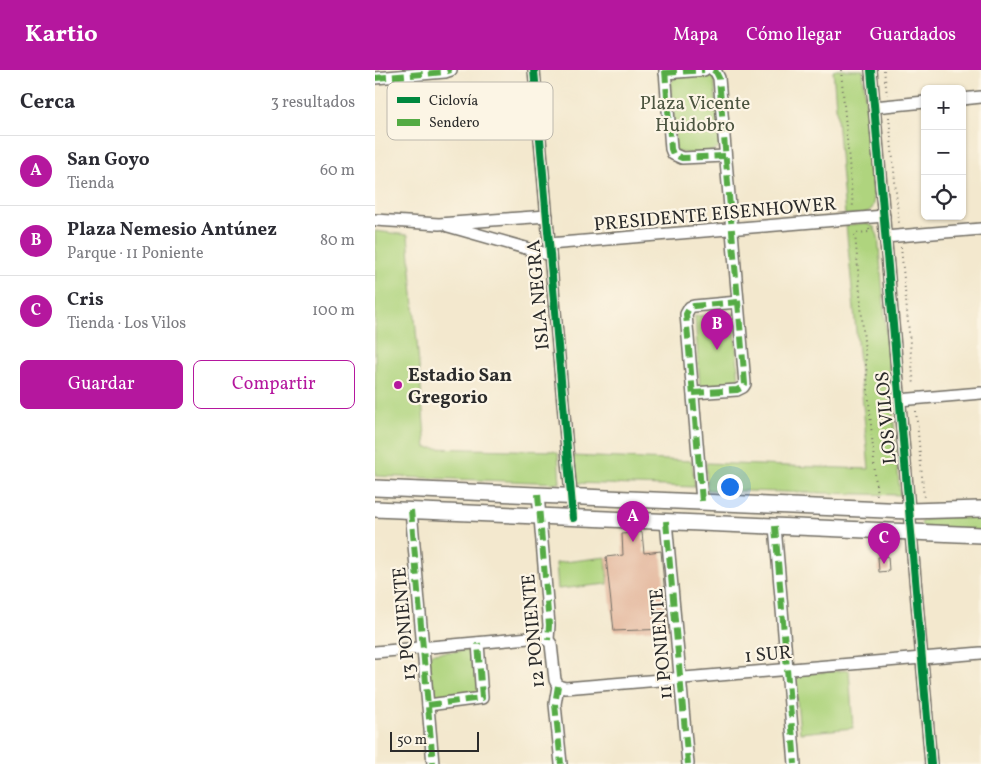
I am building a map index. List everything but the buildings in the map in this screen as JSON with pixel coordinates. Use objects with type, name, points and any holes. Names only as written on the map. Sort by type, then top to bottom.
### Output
[{"type":"main road","points":[[375,488],[909,511],[981,509]]},
{"type":"main road","points":[[375,509],[981,535]]},
{"type":"street","points":[[375,78],[451,70]]},
{"type":"street","points":[[704,70],[665,72],[671,149],[673,154],[682,158],[725,156]]},
{"type":"street","points":[[693,393],[737,390],[743,388],[745,384],[719,78],[713,70]]},
{"type":"street","name":"LOS VILOS","points":[[871,70],[931,764]]},
{"type":"street","points":[[966,99],[981,98]]},
{"type":"street","points":[[874,107],[921,102]]},
{"type":"street","name":"ISLA NEGRA","points":[[540,140],[573,518]]},
{"type":"street","name":"PRESIDENTE EISENHOWER","points":[[375,220],[439,224],[547,216]]},
{"type":"street","name":"PRESIDENTE EISENHOWER","points":[[439,224],[550,250],[731,229],[884,216]]},
{"type":"street","points":[[885,237],[981,229]]},
{"type":"street","points":[[702,501],[686,318],[687,310],[694,306],[738,302]]},
{"type":"street","points":[[899,400],[981,393]]},
{"type":"street","name":"12 PONIENTE","points":[[538,494],[549,625],[548,640],[551,644],[555,680],[558,686],[555,700],[561,764]]},
{"type":"street","name":"13 PONIENTE","points":[[411,510],[433,764]]},
{"type":"street","name":"11 PONIENTE","points":[[666,521],[689,764]]},
{"type":"street","points":[[775,526],[795,764]]},
{"type":"street","points":[[375,652],[540,637],[548,640]]},
{"type":"street","name":"13 PONIENTE","points":[[428,705],[482,698],[478,643]]},
{"type":"street","name":"1 SUR","points":[[558,686],[565,688],[981,653]]},
{"type":"path","points":[[841,70],[853,207],[867,206],[870,232],[855,233],[877,500]]},
{"type":"path","points":[[884,70],[925,510]]},
{"type":"green space","points":[[833,70],[863,70],[874,203],[870,210],[863,214],[845,215]]},
{"type":"green space","name":"Plaza Vicente Huidobro","points":[[710,73],[714,76],[720,147],[699,153],[676,151],[671,83],[676,76]]},
{"type":"green space","points":[[866,223],[874,227],[878,236],[900,495],[707,490],[706,463],[869,469],[846,225]]},
{"type":"green space","name":"Estadio San Gregorio","points":[[375,231],[408,235],[426,448],[553,451],[558,453],[560,483],[375,476]]},
{"type":"green space","points":[[734,314],[739,384],[700,387],[695,316]]},
{"type":"green space","points":[[572,456],[692,461],[695,487],[574,483]]},
{"type":"green space","points":[[981,516],[981,532],[923,527],[921,525],[922,521],[932,517]]},
{"type":"green space","points":[[606,557],[608,584],[558,589],[556,563]]},
{"type":"green space","points":[[473,650],[476,652],[481,693],[436,701],[430,697],[427,658],[432,653]]},
{"type":"green space","points":[[849,670],[853,728],[800,733],[795,677],[799,674]]},
{"type":"marked path","points":[[375,78],[451,70]]},
{"type":"marked path","points":[[665,70],[671,149],[673,154],[682,158],[725,156]]},
{"type":"marked path","points":[[665,73],[704,70]]},
{"type":"marked path","points":[[693,393],[737,390],[745,384],[719,78],[713,70]]},
{"type":"marked path","points":[[702,501],[686,314],[690,307],[694,306],[738,302]]},
{"type":"marked path","points":[[538,494],[549,625],[548,640]]},
{"type":"marked path","points":[[411,510],[433,764]]},
{"type":"marked path","points":[[666,521],[688,764]]},
{"type":"marked path","points":[[775,526],[795,764]]},
{"type":"marked path","points":[[428,705],[482,698],[478,643]]},
{"type":"marked path","points":[[558,686],[555,704],[561,764]]},
{"type":"cycle path","points":[[534,70],[535,82]]},
{"type":"cycle path","points":[[871,70],[931,764]]},
{"type":"cycle path","points":[[540,140],[573,518]]},
{"type":"place","name":"Plaza Nemesio Antúnez","points":[[717,350]]},
{"type":"place","name":"Estadio San Gregorio","points":[[398,385]]},
{"type":"place","name":"San Goyo","points":[[633,542]]},
{"type":"place","name":"Cris","points":[[884,564]]}]
